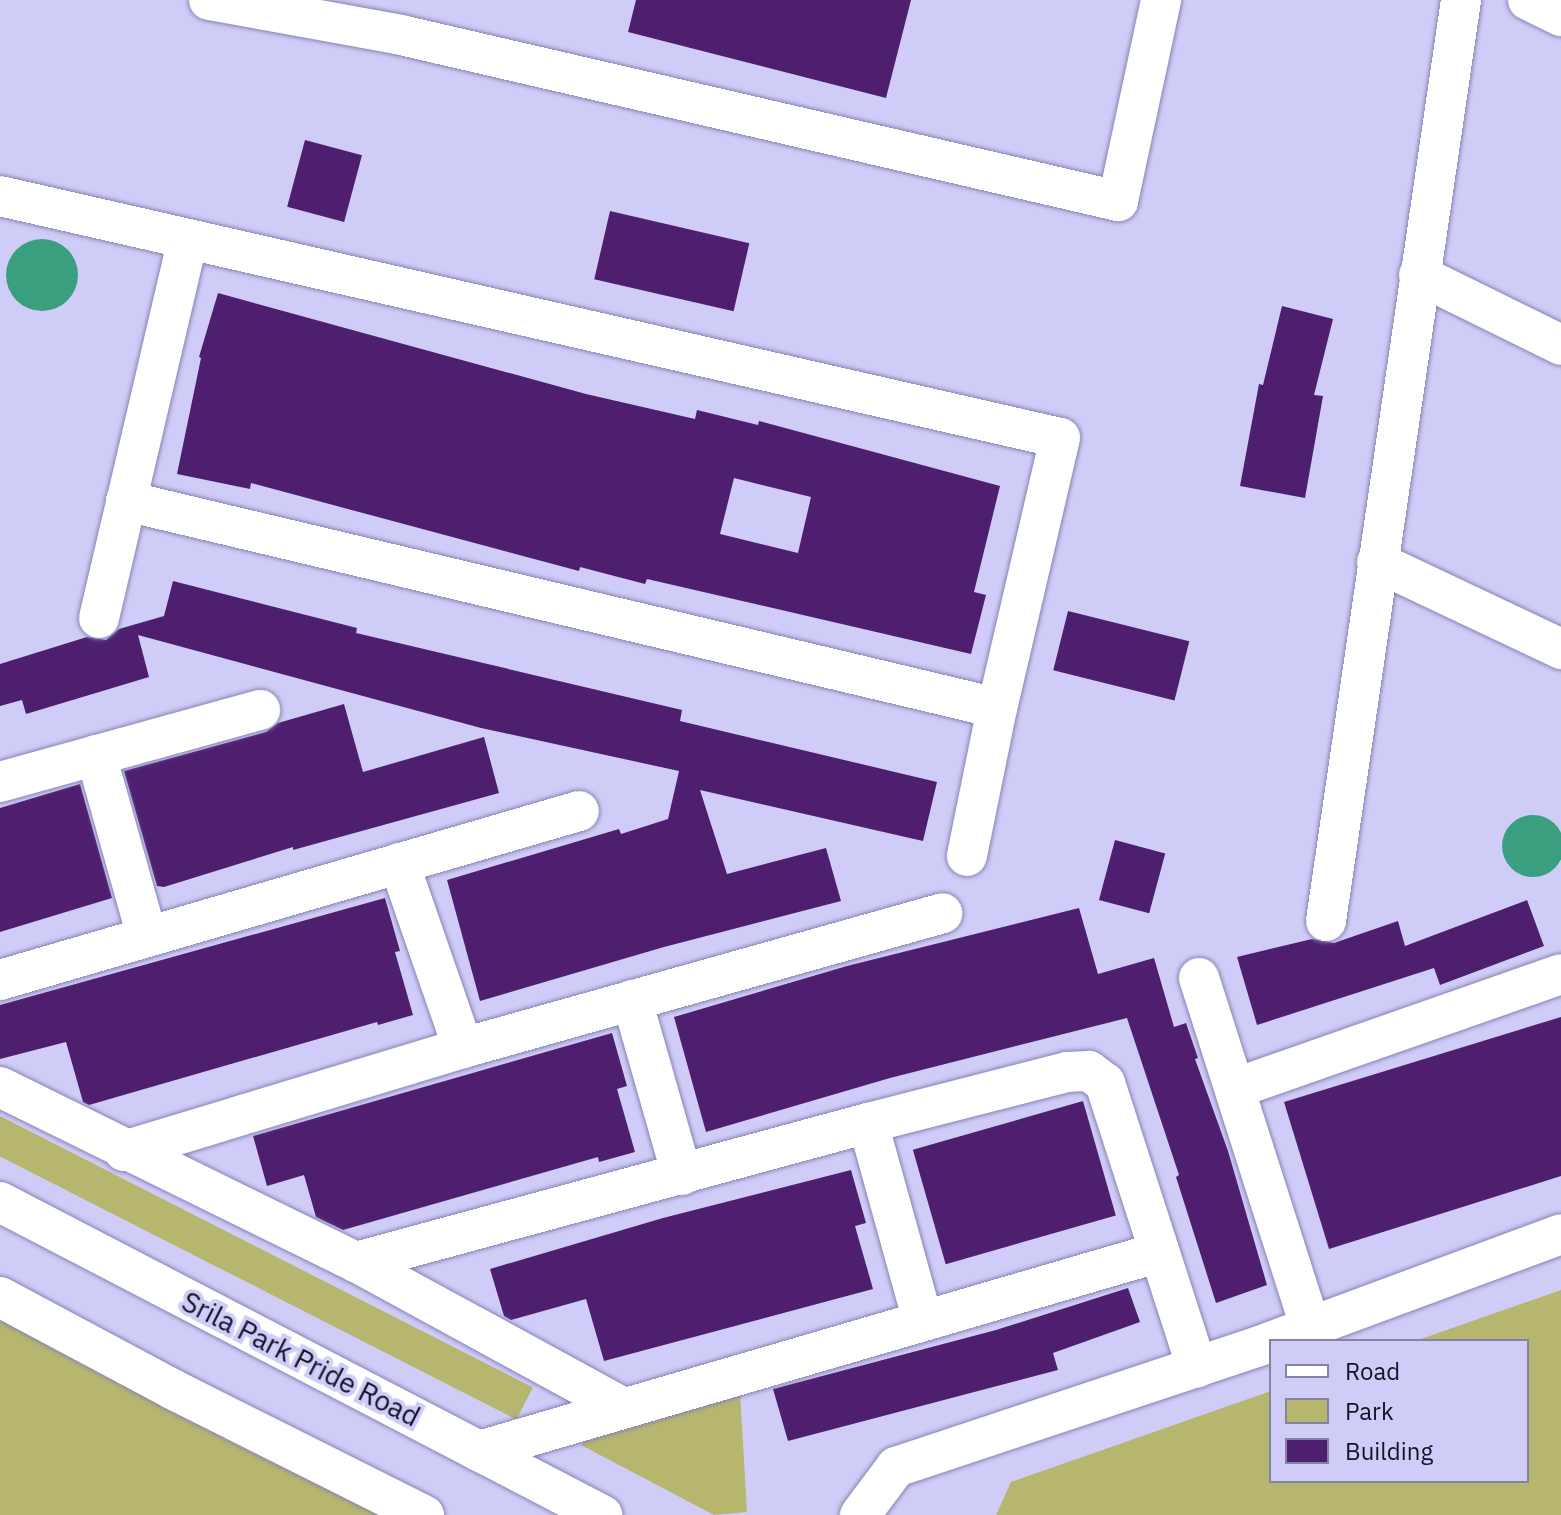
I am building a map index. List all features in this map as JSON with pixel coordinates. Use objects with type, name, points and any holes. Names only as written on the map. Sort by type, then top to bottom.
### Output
[{"type":"street","points":[[209,0],[376,15],[1118,201],[1161,0]]},
{"type":"street","points":[[1326,921],[1461,0]]},
{"type":"street","points":[[1528,0],[1561,16]]},
{"type":"street","points":[[0,196],[1060,438],[997,708],[967,856]]},
{"type":"street","points":[[99,618],[188,239]]},
{"type":"street","points":[[1419,275],[1561,345]]},
{"type":"street","points":[[126,501],[997,708]]},
{"type":"street","points":[[1377,562],[1561,649]]},
{"type":"street","points":[[0,782],[260,710]]},
{"type":"street","points":[[96,755],[147,937]]},
{"type":"street","points":[[0,980],[579,811]]},
{"type":"street","points":[[399,863],[463,1048]]},
{"type":"street","points":[[124,1151],[463,1048],[942,913]]},
{"type":"street","points":[[1236,1088],[1561,974]]},
{"type":"street","points":[[1199,978],[1310,1325]]},
{"type":"street","points":[[632,1000],[682,1175]]},
{"type":"street","points":[[356,1262],[868,1123],[1067,1072],[1089,1071],[1105,1083],[1197,1367]]},
{"type":"street","points":[[0,1087],[124,1151],[356,1262],[624,1408]]},
{"type":"street","points":[[868,1123],[923,1321]]},
{"type":"street","name":"Srila Park Pride Road","points":[[0,1202],[602,1515]]},
{"type":"street","points":[[1272,1339],[1561,1234]]},
{"type":"street","points":[[479,1451],[1160,1252]]},
{"type":"street","points":[[0,1297],[172,1389],[424,1515]]},
{"type":"street","points":[[860,1515],[896,1467],[1269,1340]]},
{"type":"green space","points":[[0,1116],[533,1387],[516,1420],[0,1156]]},
{"type":"green space","points":[[1561,1290],[1561,1515],[996,1515],[1011,1482],[1269,1392],[1269,1483],[1529,1483],[1529,1339],[1421,1339]]},
{"type":"green space","points":[[0,1295],[441,1515],[0,1515]]},
{"type":"green space","points":[[740,1392],[747,1512],[714,1515],[581,1445],[586,1437]]},
{"type":"shaded area","points":[[49,239],[68,249],[76,261],[76,289],[68,301],[56,309],[35,311],[16,301],[8,289],[6,268],[16,249],[28,241]]},
{"type":"shaded area","points":[[1533,815],[1545,818],[1555,824],[1561,834],[1561,858],[1555,868],[1545,874],[1533,877],[1521,874],[1511,868],[1505,858],[1502,846],[1505,834],[1511,824],[1521,818]]},
{"type":"building","points":[[636,0],[911,0],[886,98],[628,32]]},
{"type":"building","points":[[305,140],[362,155],[344,222],[287,207]]},
{"type":"building","points":[[610,211],[749,243],[734,311],[594,279]]},
{"type":"building","points":[[218,293],[586,394],[695,419],[697,410],[758,425],[759,421],[1000,486],[974,592],[986,595],[971,654],[647,579],[645,584],[580,567],[579,571],[251,483],[250,489],[177,474],[199,357]],"holes":[[[734,478],[811,497],[798,553],[720,534]]]},
{"type":"building","points":[[1282,306],[1333,319],[1314,395],[1323,396],[1305,498],[1240,486],[1259,384],[1263,385]]},
{"type":"building","points":[[173,581],[357,628],[356,633],[682,710],[680,721],[937,782],[923,841],[700,790],[727,874],[826,848],[841,901],[664,947],[480,1001],[447,880],[619,829],[621,834],[668,819],[679,771],[481,728],[138,635],[149,677],[26,714],[22,700],[0,706],[0,664],[87,637],[106,640],[119,629],[164,616]]},
{"type":"building","points":[[1068,611],[1189,641],[1175,700],[1053,670]]},
{"type":"building","points":[[344,704],[363,772],[484,737],[499,793],[293,850],[293,847],[164,887],[157,886],[124,771],[266,732],[278,723]]},
{"type":"building","points":[[80,784],[112,898],[0,932],[0,808]]},
{"type":"building","points":[[1115,840],[1165,853],[1149,913],[1099,900]]},
{"type":"building","points":[[385,898],[400,951],[395,952],[413,1015],[378,1025],[377,1022],[89,1105],[83,1102],[66,1042],[0,1059],[0,1005]]},
{"type":"building","points":[[1527,900],[1544,946],[1440,985],[1434,968],[1257,1025],[1237,957],[1312,939],[1334,943],[1398,921],[1405,946]]},
{"type":"building","points":[[1079,908],[1098,974],[1154,958],[1174,1027],[1186,1023],[1267,1285],[1216,1303],[1176,1177],[1179,1175],[1127,1018],[890,1078],[706,1132],[674,1017],[847,966]]},
{"type":"building","points":[[1561,1017],[1561,1176],[1329,1249],[1284,1102]]},
{"type":"building","points":[[612,1033],[627,1086],[617,1089],[635,1152],[599,1162],[598,1157],[343,1230],[316,1217],[304,1175],[267,1186],[253,1136]]},
{"type":"building","points":[[1083,1101],[1116,1215],[946,1264],[913,1150]]},
{"type":"building","points":[[851,1170],[866,1223],[855,1226],[873,1289],[604,1361],[586,1299],[511,1320],[504,1316],[490,1269],[663,1218]]},
{"type":"building","points":[[1128,1288],[1140,1322],[1053,1353],[1058,1370],[788,1441],[773,1389],[996,1330]]}]
